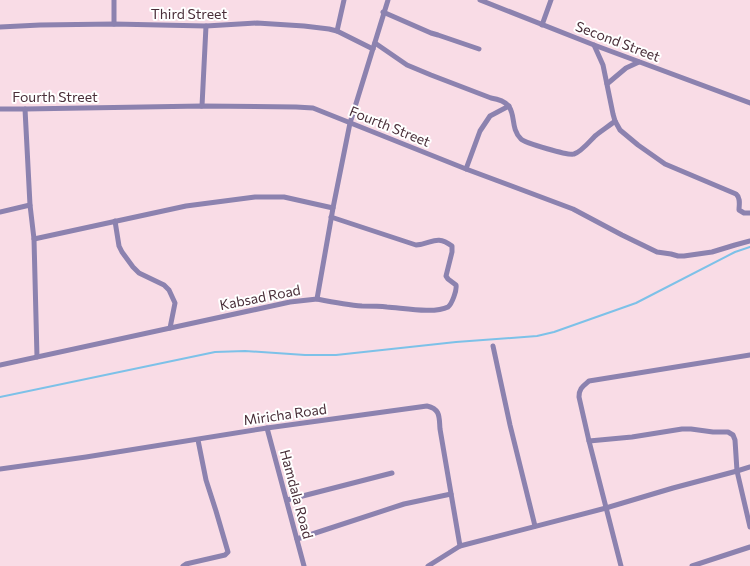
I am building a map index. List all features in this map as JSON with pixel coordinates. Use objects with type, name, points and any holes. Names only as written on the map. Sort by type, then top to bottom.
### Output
[{"type":"street","points":[[114,0],[114,24]]},
{"type":"street","points":[[337,31],[344,0]]},
{"type":"street","name":"Kabsad Road","points":[[0,365],[290,302],[317,299],[331,217],[350,123],[383,12],[388,0]]},
{"type":"street","name":"Second Street","points":[[480,0],[594,45],[750,103]]},
{"type":"street","points":[[542,25],[551,0]]},
{"type":"street","points":[[383,12],[431,33],[479,49]]},
{"type":"street","name":"Third Street","points":[[0,27],[114,24],[206,26],[257,23],[329,29],[337,31],[373,49]]},
{"type":"street","points":[[202,106],[206,26]]},
{"type":"street","points":[[375,43],[407,65],[499,100],[509,106],[513,114],[516,132],[522,140],[551,150],[574,154],[615,122]]},
{"type":"street","points":[[594,45],[603,65],[615,122],[620,130],[664,164],[736,194],[739,196],[740,200],[739,210],[744,213],[750,213]]},
{"type":"street","points":[[607,84],[626,68],[639,62]]},
{"type":"street","name":"Fourth Street","points":[[0,109],[202,106],[296,106],[313,108],[466,169],[573,209],[657,252],[684,256],[712,252],[735,244],[750,241]]},
{"type":"street","points":[[466,169],[480,131],[490,116],[509,106]]},
{"type":"street","points":[[25,109],[30,205],[34,239],[37,357]]},
{"type":"street","points":[[34,239],[186,206],[255,197],[284,197],[333,208]]},
{"type":"street","points":[[0,212],[30,205]]},
{"type":"street","points":[[317,299],[355,305],[428,310],[446,308],[450,305],[457,289],[456,285],[446,276],[452,246],[446,242],[440,240],[416,245],[331,217]]},
{"type":"street","points":[[115,222],[119,246],[133,267],[139,273],[164,285],[169,290],[174,303],[170,328]]},
{"type":"street","points":[[493,346],[510,425],[535,526]]},
{"type":"street","points":[[621,566],[589,442],[579,391],[589,381],[750,355]]},
{"type":"street","name":"Miricha Road","points":[[0,469],[198,440],[267,428],[427,406],[432,407],[438,413],[460,546]]},
{"type":"street","name":"Hamdala Road","points":[[267,428],[304,566]]},
{"type":"street","points":[[589,442],[682,429],[728,432],[733,435],[735,440],[737,471],[750,527]]},
{"type":"street","points":[[183,566],[224,555],[228,552],[206,480],[198,440]]},
{"type":"street","points":[[428,566],[460,546],[606,508],[750,467]]},
{"type":"street","points":[[287,500],[392,473]]},
{"type":"street","points":[[297,539],[404,504],[451,494]]},
{"type":"street","points":[[692,566],[750,547]]},
{"type":"waterway","points":[[0,397],[215,352],[245,351],[305,355],[336,355],[456,342],[537,336],[554,332],[636,303],[735,252],[750,247]]}]
